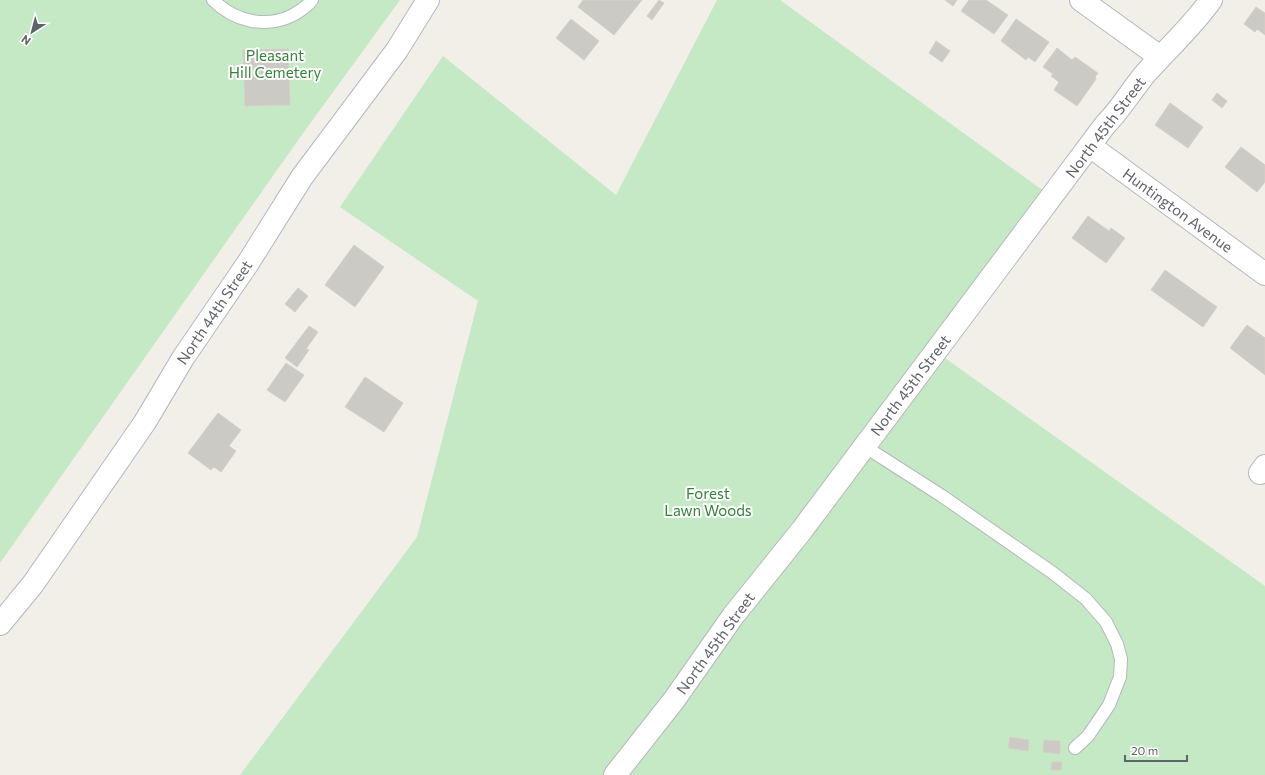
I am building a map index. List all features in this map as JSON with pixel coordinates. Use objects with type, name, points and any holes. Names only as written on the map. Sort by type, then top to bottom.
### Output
[{"type":"street","name":"North 44th Street","points":[[0,624],[33,584],[141,428],[183,358],[248,263],[302,177],[397,50],[428,0]]},
{"type":"street","points":[[1082,0],[1160,57]]},
{"type":"street","name":"North 45th Street","points":[[615,775],[674,700],[733,616],[802,530],[1105,125],[1115,115],[1136,85],[1160,57],[1201,14],[1211,0]]},
{"type":"street","name":"Huntington Avenue","points":[[1090,146],[1265,274]]},
{"type":"lane","points":[[212,0],[224,10],[236,17],[250,21],[272,22],[286,18],[302,10],[312,0]]},
{"type":"lane","points":[[864,446],[942,496],[1053,573],[1086,599],[1106,622],[1116,644],[1120,659],[1120,677],[1109,705],[1088,736],[1075,748]]},
{"type":"green space","name":"Pleasant Hill Cemetery","points":[[0,0],[400,0],[301,136],[0,563]]},
{"type":"green space","name":"Forest Lawn Woods","points":[[717,0],[780,0],[1052,197],[935,351],[1265,586],[1265,775],[240,775],[417,537],[478,301],[340,207],[443,56],[616,195]]},
{"type":"building","points":[[583,0],[642,0],[614,35],[578,7]]},
{"type":"building","points":[[659,0],[664,3],[652,20],[647,16]]},
{"type":"building","points":[[945,0],[957,0],[953,6]]},
{"type":"building","points":[[969,0],[986,0],[1008,15],[994,34],[961,11]]},
{"type":"building","points":[[1256,7],[1265,13],[1265,35],[1257,29],[1255,32],[1244,24]]},
{"type":"building","points":[[571,19],[599,41],[584,60],[556,38]]},
{"type":"building","points":[[1016,19],[1049,42],[1035,62],[1028,57],[1026,60],[1001,41]]},
{"type":"building","points":[[936,41],[950,51],[942,62],[929,53]]},
{"type":"building","points":[[1057,48],[1072,60],[1075,57],[1098,73],[1095,77],[1096,79],[1077,106],[1054,90],[1059,82],[1051,76],[1053,74],[1043,67]]},
{"type":"building","points":[[288,49],[290,105],[245,106],[243,50]]},
{"type":"building","points":[[1217,93],[1227,101],[1222,108],[1212,100]]},
{"type":"building","points":[[1170,103],[1203,127],[1188,148],[1155,125]]},
{"type":"building","points":[[1241,147],[1265,165],[1265,182],[1257,192],[1225,167]]},
{"type":"building","points":[[1088,216],[1109,231],[1111,228],[1125,238],[1106,263],[1072,238]]},
{"type":"building","points":[[354,245],[384,267],[355,307],[325,285]]},
{"type":"building","points":[[1165,270],[1217,307],[1203,327],[1151,290]]},
{"type":"building","points":[[298,288],[308,296],[295,312],[285,304]]},
{"type":"building","points":[[1247,325],[1265,338],[1265,375],[1230,348]]},
{"type":"building","points":[[309,326],[318,332],[306,349],[309,350],[297,367],[285,358]]},
{"type":"building","points":[[286,363],[304,375],[285,402],[267,390]]},
{"type":"building","points":[[365,377],[403,403],[384,432],[345,407]]},
{"type":"building","points":[[218,413],[241,430],[229,446],[236,451],[221,472],[214,467],[211,470],[188,453]]},
{"type":"building","points":[[1010,737],[1029,740],[1028,751],[1008,748]]},
{"type":"building","points":[[1044,740],[1060,741],[1060,754],[1043,752]]},
{"type":"building","points":[[1052,762],[1062,762],[1061,770],[1051,770]]}]
